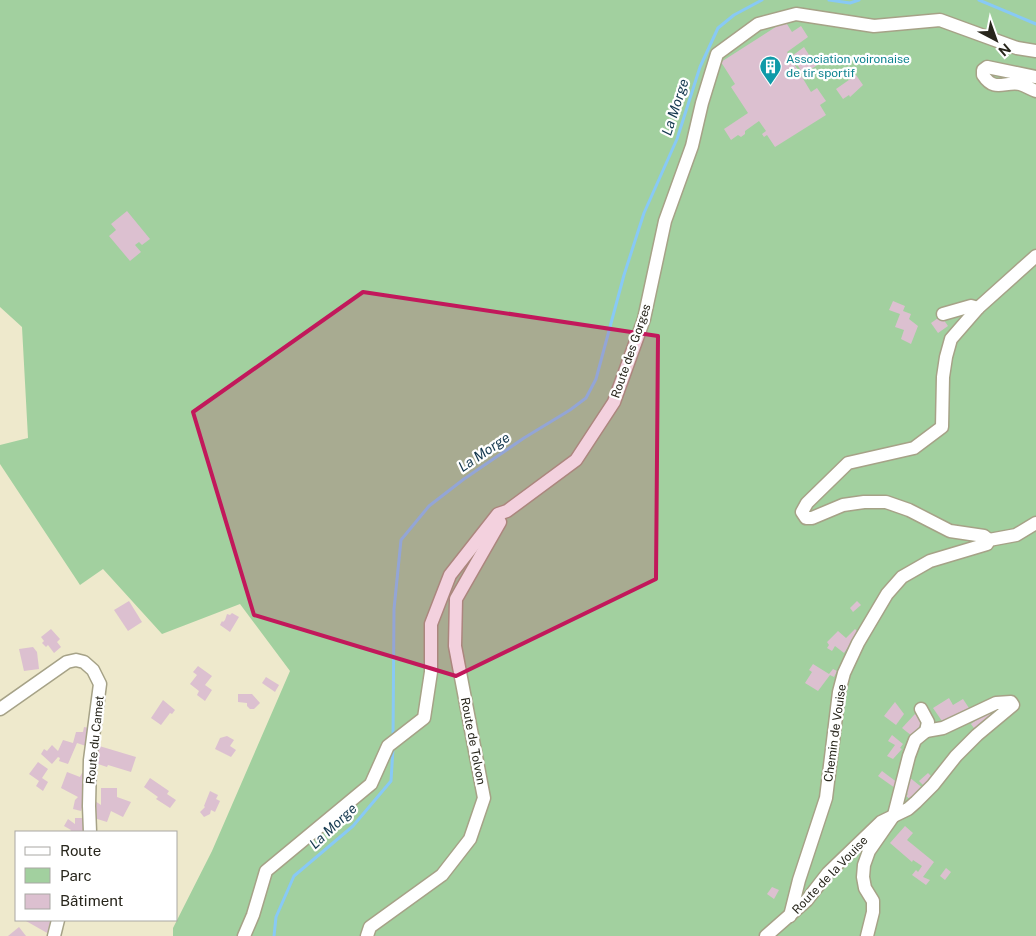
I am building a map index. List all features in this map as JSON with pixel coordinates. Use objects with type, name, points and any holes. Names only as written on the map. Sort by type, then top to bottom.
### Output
[{"type":"street","name":"Route des Gorges","points":[[244,936],[253,916],[266,871],[371,784],[388,746],[424,718],[431,672],[431,624],[450,575],[498,514],[507,511],[576,460],[614,402],[644,319],[664,221],[692,146],[702,103],[718,54],[758,24],[796,14],[874,26],[940,20],[1017,48],[1036,51]]},
{"type":"street","points":[[1036,77],[987,67],[983,70],[983,74],[990,84],[1019,84],[1036,90]]},
{"type":"street","points":[[1036,256],[978,308],[951,338],[943,377],[942,427],[914,448],[848,462],[807,503],[802,512],[806,518],[812,518],[843,505],[864,502],[886,502],[909,510],[950,531],[984,536],[989,540],[1016,535],[1036,523]]},
{"type":"street","points":[[943,314],[971,306],[978,308]]},
{"type":"street","name":"Route de Tolvon","points":[[367,936],[370,927],[442,875],[470,839],[484,798],[455,646],[456,599],[507,511]]},
{"type":"street","name":"Chemin de Vouise","points":[[790,916],[799,880],[826,798],[839,692],[844,673],[858,643],[887,594],[902,577],[930,561],[987,544],[989,540]]},
{"type":"street","name":"Route du Camet","points":[[0,709],[67,662],[76,660],[84,662],[93,670],[100,684],[90,760],[90,831]]},
{"type":"street","name":"Route de la Vouise","points":[[766,936],[790,916],[828,873],[881,822],[908,809],[916,802],[933,786],[956,756],[977,735],[1013,705],[1011,702],[996,703],[943,728],[926,731]]},
{"type":"street","points":[[867,936],[873,902],[864,883],[864,865],[870,851],[894,815],[915,740],[926,731],[928,722],[921,709]]},
{"type":"street","points":[[54,936],[58,921]]},
{"type":"highlighted area","points":[[363,292],[658,336],[656,579],[456,676],[254,615],[193,412]]},
{"type":"green space","points":[[0,0],[1036,0],[1036,936],[173,936],[173,928],[212,851],[290,671],[240,604],[162,634],[103,569],[80,585],[0,464],[0,445],[28,438],[22,327],[0,307]]},
{"type":"building","name":"Association voironaise de tir sportif","points":[[785,21],[792,32],[801,26],[808,37],[787,52],[811,92],[817,88],[826,101],[820,105],[826,115],[775,147],[767,135],[764,137],[762,134],[766,131],[759,121],[745,131],[745,134],[741,137],[738,135],[731,140],[724,129],[748,113],[731,87],[735,84],[721,62]]},
{"type":"building","points":[[804,47],[816,66],[803,74],[792,56]]},
{"type":"building","points":[[856,75],[863,85],[850,97],[849,95],[843,99],[836,89]]},
{"type":"building","points":[[127,211],[150,239],[142,245],[139,242],[135,245],[141,252],[130,261],[109,236],[116,230],[111,224]]},
{"type":"building","points":[[893,301],[905,306],[903,311],[911,314],[909,319],[918,326],[911,344],[901,339],[904,330],[895,327],[900,314],[889,310]]},
{"type":"building","points":[[941,316],[948,326],[938,333],[931,323]]},
{"type":"building","points":[[129,601],[142,622],[128,631],[114,610]]},
{"type":"building","points":[[857,601],[861,605],[853,612],[850,608]]},
{"type":"building","points":[[232,613],[239,617],[230,632],[220,625],[225,620],[227,614],[230,615]]},
{"type":"building","points":[[51,629],[60,639],[57,642],[61,647],[54,653],[48,645],[46,647],[42,643],[44,641],[41,637]]},
{"type":"building","points":[[855,629],[858,632],[844,653],[835,646],[832,651],[827,648],[829,645],[827,642],[838,631],[846,638]]},
{"type":"building","points":[[33,647],[37,652],[39,669],[24,671],[19,649]]},
{"type":"building","points":[[813,664],[829,674],[833,669],[837,671],[834,677],[830,675],[818,691],[805,683],[812,672],[809,670]]},
{"type":"building","points":[[198,666],[212,676],[205,685],[212,690],[205,701],[197,695],[199,691],[190,684],[197,675],[193,672]]},
{"type":"building","points":[[266,677],[279,685],[275,692],[262,683]]},
{"type":"building","points":[[238,694],[252,694],[260,703],[254,709],[250,709],[247,703],[238,702]]},
{"type":"building","points":[[949,698],[953,705],[963,699],[969,708],[944,724],[933,708]]},
{"type":"building","points":[[163,700],[175,710],[172,714],[170,713],[161,725],[151,718]]},
{"type":"building","points":[[895,702],[904,714],[896,725],[884,716]]},
{"type":"building","points":[[991,709],[996,715],[976,731],[971,724]]},
{"type":"building","points":[[915,714],[924,721],[912,736],[902,728]]},
{"type":"building","points":[[84,727],[89,728],[86,746],[77,743],[68,764],[59,761],[60,758],[58,757],[52,764],[41,754],[44,749],[47,751],[52,745],[58,751],[63,740],[73,743],[76,732],[83,732]]},
{"type":"building","points":[[892,735],[903,744],[900,748],[902,749],[893,759],[887,756],[895,745],[888,741]]},
{"type":"building","points":[[227,736],[234,740],[230,746],[236,750],[231,757],[215,749],[220,738]]},
{"type":"building","points":[[96,745],[136,757],[131,772],[95,763]]},
{"type":"building","points":[[38,762],[48,769],[42,778],[48,782],[43,791],[36,786],[39,781],[29,774]]},
{"type":"building","points":[[882,771],[898,783],[895,788],[878,776]]},
{"type":"building","points":[[67,772],[80,777],[82,773],[87,774],[87,792],[81,811],[73,809],[75,800],[78,797],[61,788]]},
{"type":"building","points":[[928,773],[933,778],[925,787],[919,781]]},
{"type":"building","points":[[909,777],[924,789],[911,800],[904,791]]},
{"type":"building","points":[[150,778],[169,791],[167,794],[176,800],[170,808],[156,799],[158,797],[144,787]]},
{"type":"building","points":[[101,788],[117,788],[117,797],[131,802],[123,817],[111,811],[107,822],[94,818],[95,801],[101,805]]},
{"type":"building","points":[[210,791],[218,795],[216,799],[220,801],[215,812],[211,810],[210,814],[204,817],[200,812],[205,807]]},
{"type":"building","points":[[75,818],[83,818],[88,831],[70,831],[64,826],[68,819],[75,824]]},
{"type":"building","points":[[905,826],[913,833],[907,840],[934,862],[923,877],[930,880],[926,885],[912,875],[916,870],[918,872],[922,866],[913,860],[912,862],[890,843]]},
{"type":"building","points":[[946,868],[951,872],[945,880],[940,876]]},
{"type":"building","points":[[772,887],[779,890],[774,899],[767,894]]},
{"type":"building","points":[[26,921],[53,921],[49,934]]},
{"type":"building","points":[[19,927],[26,936],[8,936]]},
{"type":"waterway","name":"La Morge","points":[[393,738],[394,609],[401,540],[429,506],[464,479],[586,398],[596,379],[624,275],[644,213],[677,139],[700,67],[718,28],[734,15],[762,0]]},
{"type":"waterway","name":"La Morge","points":[[829,0],[850,3],[859,0]]},
{"type":"waterway","name":"La Morge","points":[[979,0],[1036,24]]},
{"type":"waterway","name":"La Morge","points":[[274,936],[276,917],[294,876],[353,826],[391,781],[393,749]]},
{"type":"place","name":"Association voironaise de tir sportif","points":[[770,85]]}]
